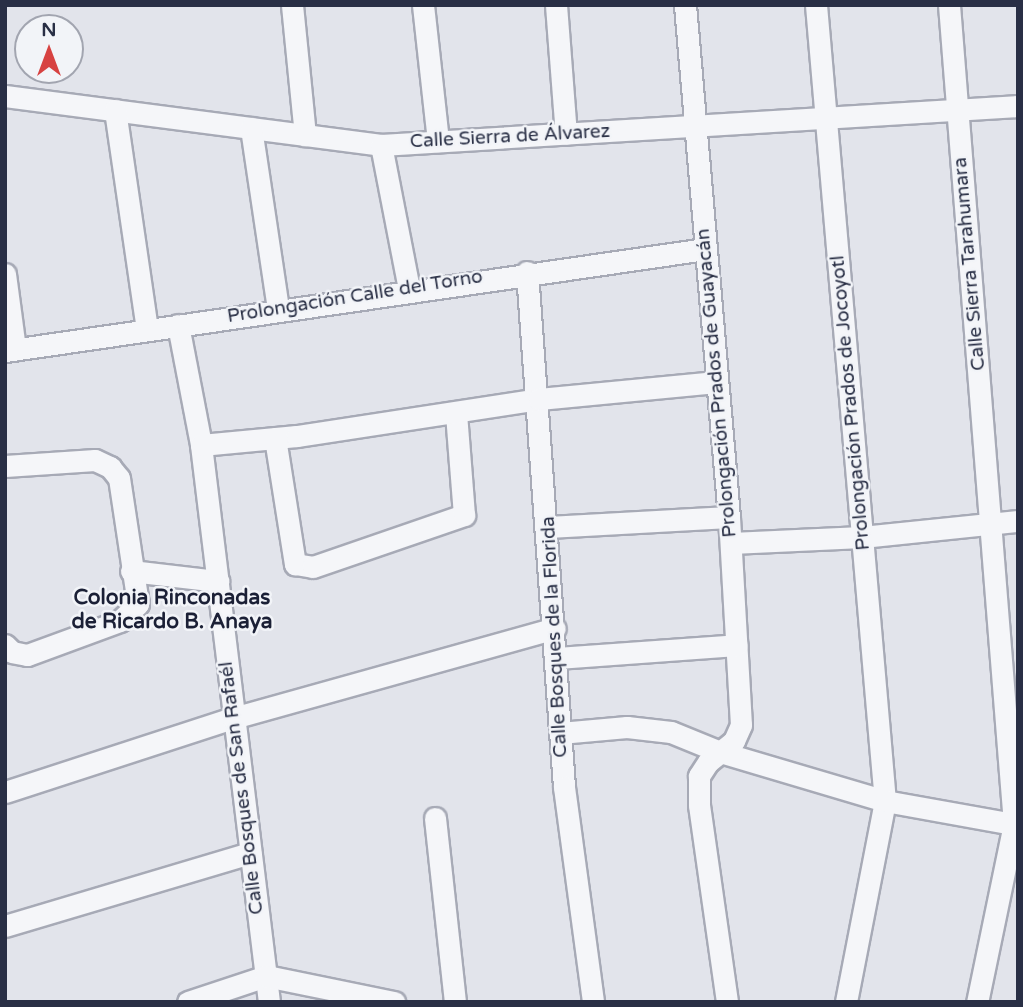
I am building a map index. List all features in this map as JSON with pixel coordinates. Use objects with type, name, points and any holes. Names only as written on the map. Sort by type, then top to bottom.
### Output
[{"type":"street","points":[[292,5],[306,135]]},
{"type":"street","points":[[423,5],[438,141]]},
{"type":"street","points":[[556,5],[566,134]]},
{"type":"street","name":"Prolongación Prados de Guayacán","points":[[685,5],[729,517],[741,725],[734,741],[720,752],[699,776],[699,805],[727,1002]]},
{"type":"street","name":"Prolongación Prados de Jocoyotl","points":[[816,5],[885,801],[846,1002]]},
{"type":"street","name":"Calle Sierra Tarahumara","points":[[949,5],[1016,824]]},
{"type":"street","name":"Calle Sierra de Álvarez","points":[[5,96],[381,145],[1018,106]]},
{"type":"street","points":[[115,110],[147,329]]},
{"type":"street","points":[[251,128],[278,308]]},
{"type":"street","points":[[381,145],[409,289]]},
{"type":"street","name":"Prolongación Calle del Torno","points":[[10,350],[278,308],[705,249]]},
{"type":"street","name":"Calle Bosques de la Florida","points":[[527,272],[539,399],[560,733],[593,1002]]},
{"type":"street","points":[[5,274],[10,350]]},
{"type":"street","name":"Calle Bosques de San Rafaél","points":[[178,325],[201,444],[269,1002]]},
{"type":"street","points":[[201,444],[275,438],[456,414],[539,399],[716,382]]},
{"type":"street","points":[[275,438],[295,564],[313,567],[464,515],[456,414]]},
{"type":"street","points":[[5,466],[94,460],[110,467],[119,478],[138,604],[130,616],[27,655],[12,652],[5,645]]},
{"type":"street","points":[[548,527],[729,517]]},
{"type":"street","points":[[731,543],[862,537],[1018,521]]},
{"type":"street","points":[[131,571],[218,581]]},
{"type":"street","points":[[5,792],[233,718],[555,628]]},
{"type":"street","points":[[557,657],[737,645]]},
{"type":"street","points":[[560,733],[649,728],[885,801],[1016,824],[977,1002]]},
{"type":"street","points":[[435,818],[455,1002]]},
{"type":"street","points":[[5,926],[250,853]]},
{"type":"street","points":[[188,1002],[266,976],[394,1002]]},
{"type":"district","name":"Colonia Rinconadas de Ricardo B. Anaya","points":[[172,610]]}]
